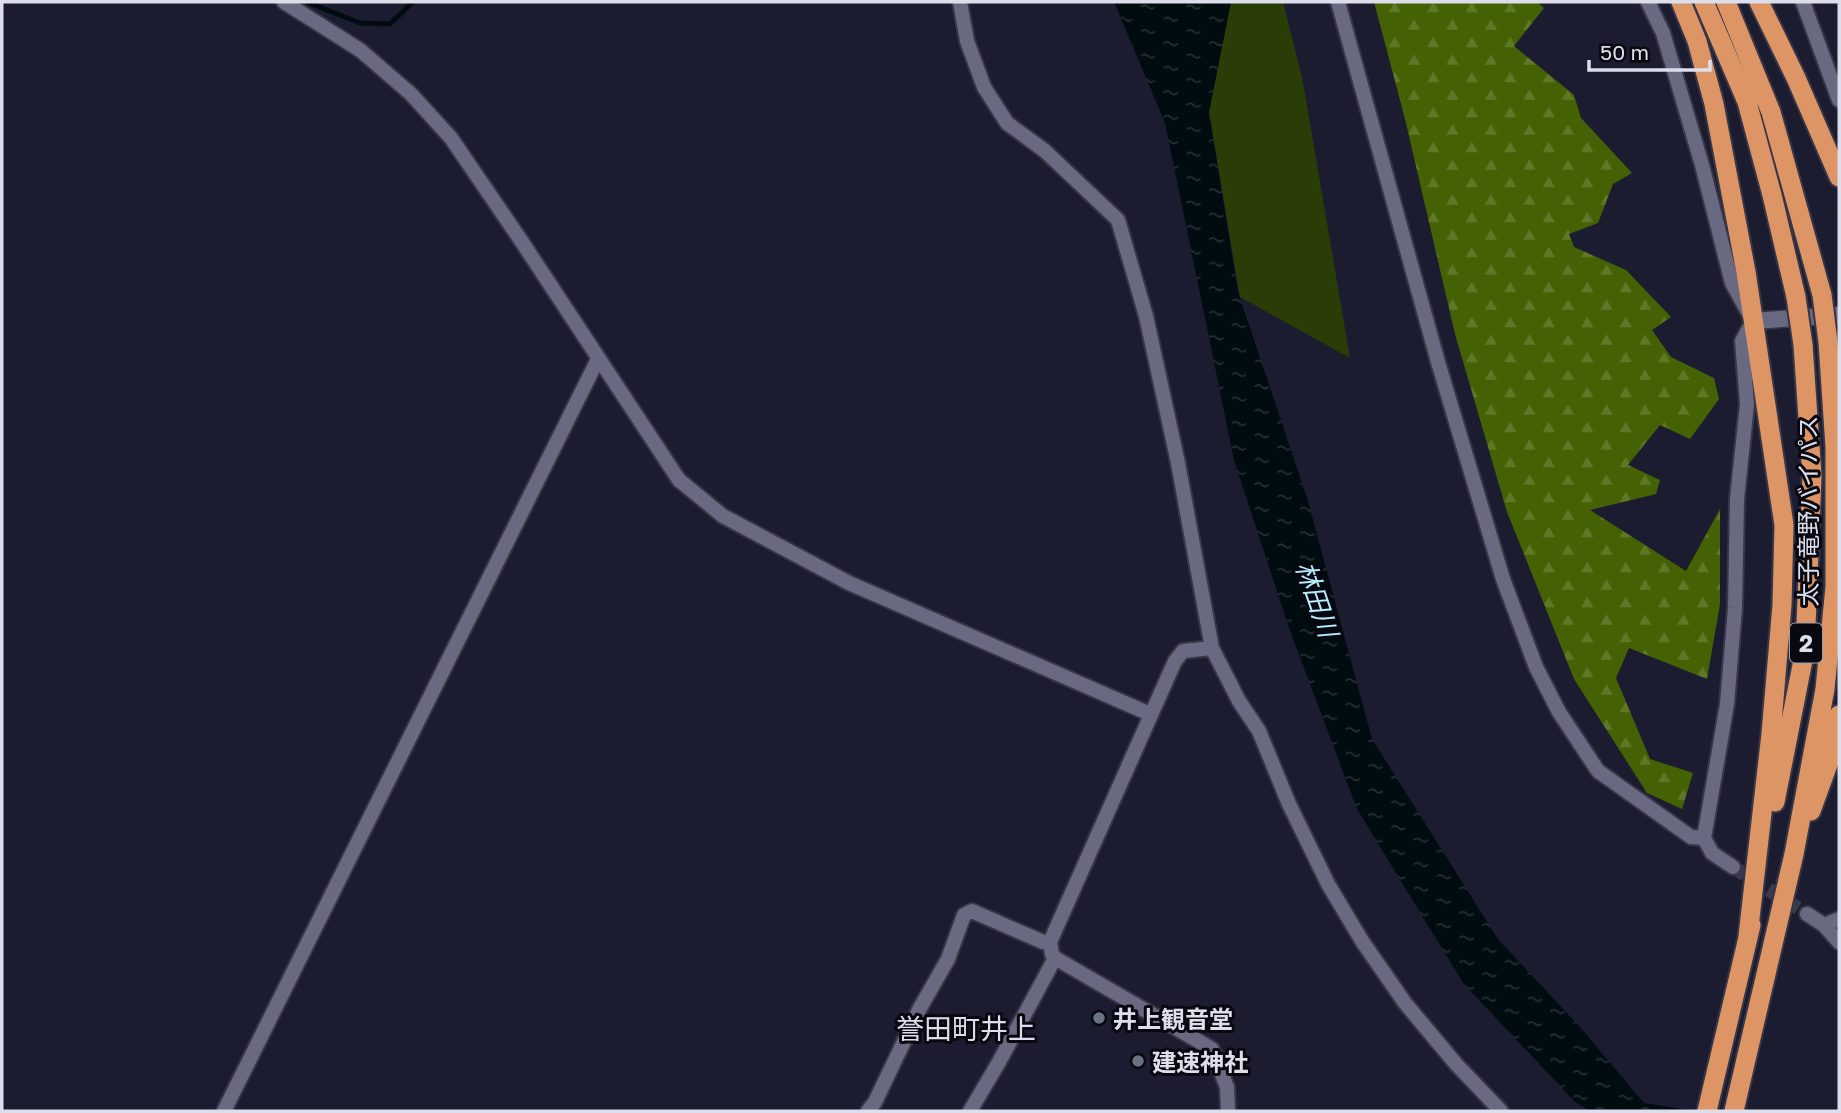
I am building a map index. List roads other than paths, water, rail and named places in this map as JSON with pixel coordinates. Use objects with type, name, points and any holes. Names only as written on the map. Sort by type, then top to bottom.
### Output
[{"type":"highway","points":[[1681,2],[1697,41],[1714,104],[1746,272],[1784,525],[1781,618],[1771,734],[1748,936]]},
{"type":"highway","name":"太子竜野バイパス","points":[[1704,2],[1747,102],[1796,297],[1803,345],[1812,476],[1805,650],[1748,936],[1707,1111]]},
{"type":"highway","name":"太子竜野バイパス","points":[[1726,2],[1771,111],[1822,295],[1835,447],[1835,587],[1825,689],[1794,854],[1734,1111]]},
{"type":"highway","points":[[1759,2],[1797,78],[1839,177]]},
{"type":"highway","points":[[1794,854],[1821,789],[1839,715]]},
{"type":"street","points":[[284,2],[360,50],[411,94],[451,138],[679,480],[723,516],[849,583],[1150,714]]},
{"type":"street","points":[[960,2],[967,41],[984,87],[1007,123],[1045,151],[1118,220],[1146,316],[1178,463],[1212,648],[1259,731],[1289,804],[1328,884],[1362,941],[1413,1013],[1501,1111]]},
{"type":"street","points":[[1338,2],[1438,362],[1503,579],[1536,667],[1559,712],[1598,771],[1691,837],[1704,838]]},
{"type":"street","points":[[1648,2],[1663,33],[1702,165],[1732,283],[1753,321]]},
{"type":"street","points":[[1803,2],[1839,100]]},
{"type":"street","points":[[1753,321],[1839,315]]},
{"type":"street","points":[[1733,867],[1712,853],[1704,838],[1727,704],[1735,608],[1737,499],[1747,404],[1742,341],[1753,321]]},
{"type":"street","points":[[224,1111],[598,359]]},
{"type":"street","points":[[1212,648],[1183,651],[1175,661],[1050,943],[1055,958],[1212,1049],[1227,1087],[1228,1111]]},
{"type":"street","points":[[868,1111],[948,959],[964,915],[972,911],[1050,943]]},
{"type":"street","points":[[1807,914],[1824,925],[1839,942]]},
{"type":"street","points":[[1824,925],[1835,923],[1839,919]]},
{"type":"street","points":[[970,1111],[1055,958]]},
{"type":"water","name":"林田川","points":[[1114,2],[1231,2],[1209,112],[1238,292],[1308,501],[1372,739],[1498,939],[1580,1027],[1644,1103],[1696,1111],[1590,1111],[1575,1102],[1463,983],[1357,809],[1290,631],[1234,460],[1165,123]]},
{"type":"waterway","points":[[307,2],[360,23],[390,24],[413,2]]},
{"type":"tunnel","points":[[1733,867],[1807,914]]},
{"type":"place","name":"井上観音堂","points":[[1099,1018]]},
{"type":"place","name":"建速神社","points":[[1138,1061]]},
{"type":"district","name":"誉田町井上","points":[[966,1028]]}]
